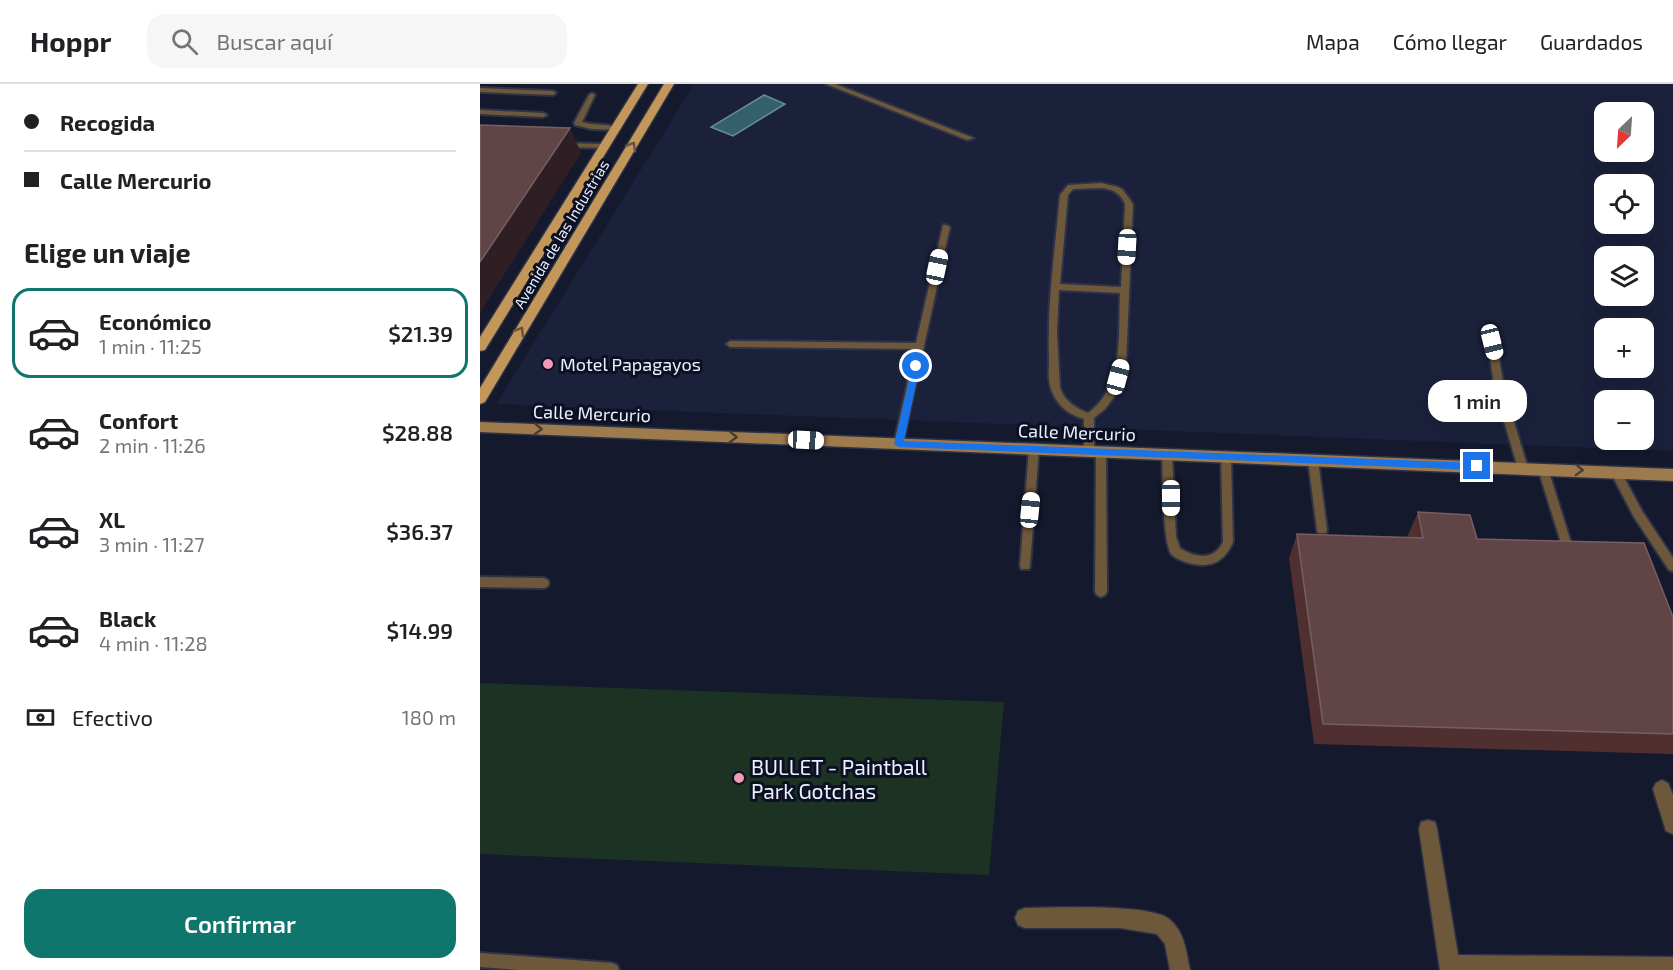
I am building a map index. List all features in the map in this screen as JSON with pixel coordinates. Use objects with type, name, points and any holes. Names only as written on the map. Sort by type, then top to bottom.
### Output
[{"type":"main road","name":"Avenida de las Industrias","points":[[480,348],[643,84]]},
{"type":"main road","name":"Avenida de las Industrias","points":[[480,399],[669,84]]},
{"type":"main road","points":[[480,348],[508,350]]},
{"type":"main road","name":"Calle Mercurio","points":[[480,427],[1673,475]]},
{"type":"street","points":[[1662,789],[1673,825]]},
{"type":"street","points":[[1428,829],[1450,968],[1673,967]]},
{"type":"street","points":[[1025,918],[1120,918],[1162,925],[1174,940],[1180,970]]},
{"type":"lane","points":[[829,84],[970,138]]},
{"type":"lane","points":[[480,90],[553,93]]},
{"type":"lane","points":[[592,95],[578,123],[591,127],[615,128]]},
{"type":"lane","points":[[480,112],[543,115]]},
{"type":"lane","points":[[559,145],[604,146]]},
{"type":"lane","points":[[1077,186],[1100,186],[1122,191],[1129,204],[1121,364],[1115,389],[1106,404],[1089,417],[1070,409],[1056,390],[1053,325],[1064,195],[1071,187],[1077,186]]},
{"type":"lane","points":[[899,444],[946,227]]},
{"type":"lane","points":[[1056,287],[1125,290]]},
{"type":"lane","points":[[1490,330],[1500,392],[1523,468]]},
{"type":"lane","points":[[730,344],[920,346]]},
{"type":"lane","points":[[1089,417],[1095,450],[1101,592]]},
{"type":"lane","points":[[1025,566],[1034,448]]},
{"type":"lane","points":[[1167,454],[1171,537],[1174,551],[1191,560],[1205,561],[1217,558],[1224,552],[1228,542],[1226,457]]},
{"type":"lane","points":[[1313,460],[1322,530]]},
{"type":"lane","points":[[1543,469],[1568,549]]},
{"type":"lane","points":[[1615,471],[1668,555],[1673,567]]},
{"type":"lane","points":[[480,582],[544,583]]},
{"type":"lane","points":[[480,960],[612,970]]},
{"type":"shaded area","points":[[694,84],[1673,84],[1673,451],[1648,450],[1654,450],[1654,390],[1594,390],[1594,448],[496,404]]},
{"type":"shaded area","points":[[764,95],[785,104],[733,136],[711,127]]},
{"type":"shaded area","name":"BULLET - Paintball Park Gotchas","points":[[480,683],[1004,702],[989,875],[480,854]]},
{"type":"building","points":[[480,125],[570,128],[480,262]]},
{"type":"building","points":[[1418,512],[1470,515],[1477,539],[1644,543],[1673,617],[1673,734],[1323,724],[1297,534],[1423,538]]},
{"type":"place","name":"Motel Papagayos","points":[[548,364]]},
{"type":"place","name":"BULLET - Paintball Park Gotchas","points":[[739,778]]},
{"type":"route","points":[[916,366],[899,444],[1477,466]]}]
